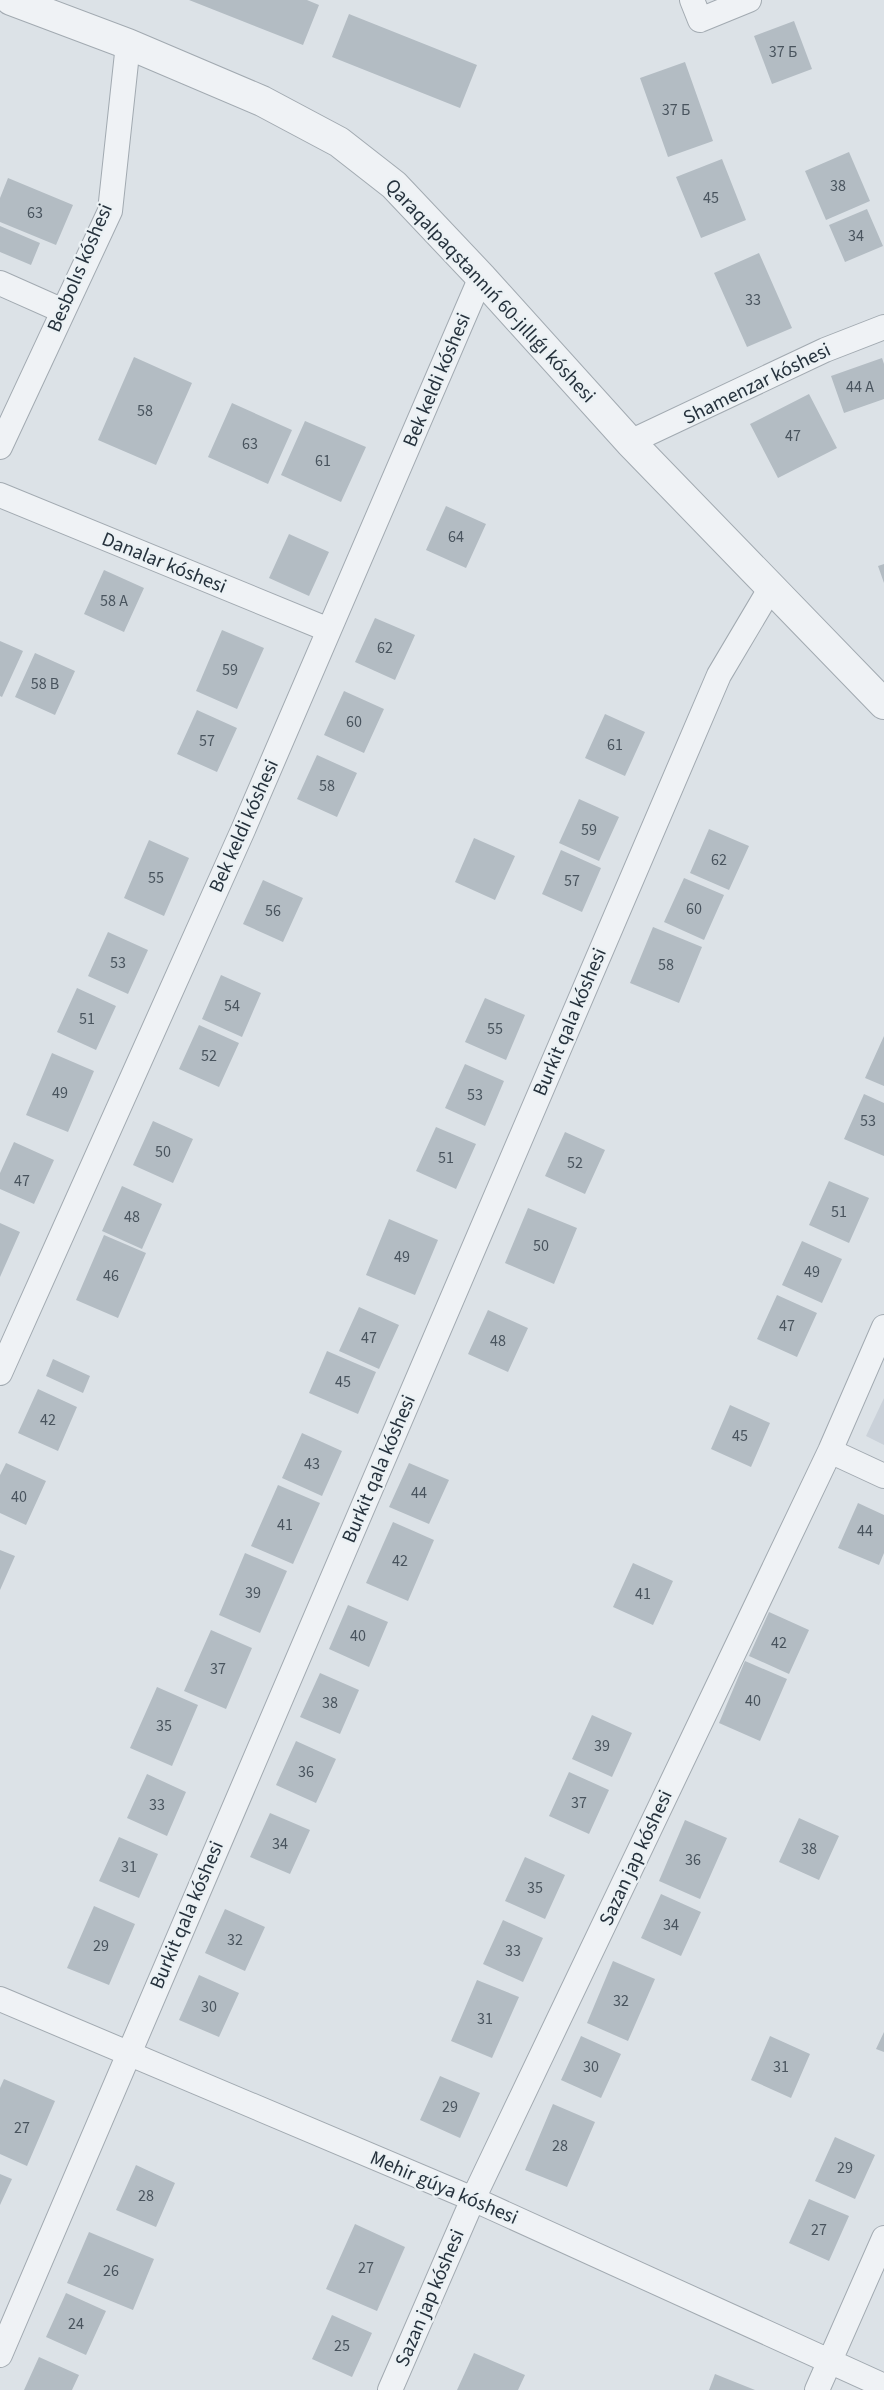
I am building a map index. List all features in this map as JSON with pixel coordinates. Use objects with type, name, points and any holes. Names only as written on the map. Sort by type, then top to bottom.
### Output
[{"type":"street","name":"Qaraqalpaqstannıń 60-jıllıǵı kóshesi","points":[[11,0],[128,44],[262,101],[339,142],[394,184],[630,442],[770,588],[879,692]]},
{"type":"street","points":[[696,10],[749,0]]},
{"type":"street","name":"Besbolıs kóshesi","points":[[0,447],[110,212],[128,44]]},
{"type":"street","name":"Bek keldi kóshesi","points":[[0,1373],[243,830],[481,277]]},
{"type":"street","points":[[0,283],[63,311]]},
{"type":"street","name":"Shamenzar kóshesi","points":[[630,442],[825,350],[884,327]]},
{"type":"street","name":"Danalar kóshesi","points":[[0,495],[329,630]]},
{"type":"street","name":"Burkit qala kóshesi","points":[[0,2355],[719,675],[770,588]]},
{"type":"street","name":"Sazan jap kóshesi","points":[[390,2390],[473,2199],[830,1451],[884,1327]]},
{"type":"street","points":[[830,1451],[884,1476]]},
{"type":"street","name":"Mehir gúyа kóshesi","points":[[0,1999],[473,2199],[884,2386]]},
{"type":"street","points":[[817,2390],[884,2238]]},
{"type":"shaded area","points":[[884,1398],[884,1445],[866,1436]]},
{"type":"building","points":[[189,0],[307,0],[319,5],[303,45]]},
{"type":"building","points":[[349,14],[477,65],[460,108],[332,57]]},
{"type":"building","points":[[794,21],[812,69],[772,84],[754,36]]},
{"type":"building","points":[[685,62],[713,141],[668,157],[640,78]]},
{"type":"building","points":[[849,152],[870,201],[826,220],[805,171]]},
{"type":"building","points":[[722,159],[746,220],[701,238],[676,177]]},
{"type":"building","points":[[8,178],[73,205],[56,245],[0,222],[0,198]]},
{"type":"building","points":[[867,209],[883,246],[845,262],[829,225]]},
{"type":"building","points":[[0,226],[40,243],[31,265],[0,252]]},
{"type":"building","points":[[759,253],[792,328],[747,347],[714,273]]},
{"type":"building","points":[[134,357],[192,383],[156,465],[98,440]]},
{"type":"building","points":[[882,358],[884,399],[844,413],[831,376]]},
{"type":"building","points":[[809,394],[837,448],[778,478],[750,424]]},
{"type":"building","points":[[232,403],[292,430],[268,484],[208,457]]},
{"type":"building","points":[[305,421],[366,447],[341,502],[281,475]]},
{"type":"building","points":[[446,506],[486,524],[466,568],[426,550]]},
{"type":"building","points":[[289,534],[329,552],[309,596],[269,578]]},
{"type":"building","points":[[884,564],[884,583],[878,566]]},
{"type":"building","points":[[104,570],[144,588],[124,632],[84,614]]},
{"type":"building","points":[[375,618],[415,635],[395,680],[355,662]]},
{"type":"building","points":[[222,630],[264,648],[237,709],[196,691]]},
{"type":"building","points":[[0,641],[23,651],[2,697],[0,696]]},
{"type":"building","points":[[35,653],[75,671],[55,715],[15,697]]},
{"type":"building","points":[[344,691],[384,709],[364,753],[324,735]]},
{"type":"building","points":[[197,710],[237,728],[217,772],[177,754]]},
{"type":"building","points":[[605,714],[645,732],[625,776],[585,758]]},
{"type":"building","points":[[317,755],[357,773],[337,817],[297,799]]},
{"type":"building","points":[[579,799],[619,817],[599,861],[559,843]]},
{"type":"building","points":[[709,829],[749,846],[729,890],[690,873]]},
{"type":"building","points":[[474,838],[515,856],[495,900],[455,882]]},
{"type":"building","points":[[149,840],[189,858],[164,916],[124,898]]},
{"type":"building","points":[[561,850],[601,868],[582,912],[542,894]]},
{"type":"building","points":[[684,878],[724,895],[704,940],[664,922]]},
{"type":"building","points":[[263,880],[303,898],[283,942],[243,924]]},
{"type":"building","points":[[653,927],[702,947],[679,1003],[630,983]]},
{"type":"building","points":[[108,932],[148,950],[128,994],[88,976]]},
{"type":"building","points":[[221,975],[261,993],[242,1037],[202,1019]]},
{"type":"building","points":[[77,988],[116,1006],[96,1050],[57,1032]]},
{"type":"building","points":[[485,998],[525,1015],[506,1060],[465,1042]]},
{"type":"building","points":[[199,1025],[239,1043],[219,1087],[179,1069]]},
{"type":"building","points":[[884,1036],[884,1086],[865,1078]]},
{"type":"building","points":[[52,1053],[94,1071],[68,1132],[26,1115]]},
{"type":"building","points":[[465,1064],[504,1081],[485,1126],[445,1108]]},
{"type":"building","points":[[864,1094],[884,1103],[884,1156],[844,1139]]},
{"type":"building","points":[[153,1121],[193,1139],[173,1183],[133,1165]]},
{"type":"building","points":[[436,1127],[476,1144],[456,1189],[416,1171]]},
{"type":"building","points":[[565,1132],[605,1150],[585,1194],[545,1176]]},
{"type":"building","points":[[14,1142],[54,1160],[34,1204],[0,1189],[0,1173]]},
{"type":"building","points":[[829,1181],[869,1198],[849,1243],[809,1225]]},
{"type":"building","points":[[122,1186],[162,1204],[142,1249],[102,1231]]},
{"type":"building","points":[[528,1208],[577,1228],[554,1284],[505,1263]]},
{"type":"building","points":[[389,1219],[438,1240],[415,1295],[366,1275]]},
{"type":"building","points":[[0,1223],[20,1232],[0,1277]]},
{"type":"building","points":[[104,1235],[146,1253],[118,1318],[76,1300]]},
{"type":"building","points":[[802,1241],[842,1259],[822,1303],[782,1285]]},
{"type":"building","points":[[777,1295],[817,1313],[797,1357],[757,1339]]},
{"type":"building","points":[[359,1307],[399,1325],[379,1369],[339,1351]]},
{"type":"building","points":[[488,1310],[528,1328],[508,1372],[468,1354]]},
{"type":"building","points":[[327,1351],[376,1372],[358,1414],[309,1393]]},
{"type":"building","points":[[53,1359],[90,1376],[83,1393],[46,1376]]},
{"type":"building","points":[[38,1389],[77,1407],[58,1451],[18,1433]]},
{"type":"building","points":[[730,1405],[770,1423],[751,1467],[711,1449]]},
{"type":"building","points":[[302,1433],[342,1451],[322,1496],[282,1478]]},
{"type":"building","points":[[6,1463],[46,1481],[26,1525],[0,1513],[0,1475]]},
{"type":"building","points":[[409,1463],[449,1480],[429,1524],[389,1507]]},
{"type":"building","points":[[278,1485],[320,1503],[293,1564],[251,1546]]},
{"type":"building","points":[[858,1503],[884,1515],[884,1553],[879,1565],[838,1548]]},
{"type":"building","points":[[393,1522],[434,1540],[408,1601],[366,1583]]},
{"type":"building","points":[[0,1550],[15,1556],[0,1590]]},
{"type":"building","points":[[245,1553],[287,1571],[260,1633],[219,1615]]},
{"type":"building","points":[[633,1563],[673,1581],[653,1625],[613,1607]]},
{"type":"building","points":[[348,1605],[388,1622],[369,1667],[329,1649]]},
{"type":"building","points":[[769,1612],[809,1630],[789,1674],[749,1656]]},
{"type":"building","points":[[211,1630],[252,1648],[226,1709],[184,1691]]},
{"type":"building","points":[[745,1661],[787,1679],[760,1741],[719,1723]]},
{"type":"building","points":[[320,1673],[359,1690],[340,1734],[300,1717]]},
{"type":"building","points":[[157,1687],[198,1705],[172,1766],[130,1748]]},
{"type":"building","points":[[592,1715],[632,1733],[612,1777],[572,1759]]},
{"type":"building","points":[[296,1741],[336,1759],[316,1803],[276,1785]]},
{"type":"building","points":[[569,1772],[609,1790],[589,1834],[549,1816]]},
{"type":"building","points":[[147,1774],[186,1792],[167,1836],[127,1818]]},
{"type":"building","points":[[270,1813],[310,1830],[290,1874],[250,1857]]},
{"type":"building","points":[[799,1818],[839,1836],[819,1880],[779,1862]]},
{"type":"building","points":[[685,1820],[727,1838],[700,1899],[659,1881]]},
{"type":"building","points":[[119,1837],[158,1854],[139,1898],[99,1881]]},
{"type":"building","points":[[525,1857],[565,1875],[545,1919],[505,1901]]},
{"type":"building","points":[[661,1894],[701,1912],[681,1956],[641,1938]]},
{"type":"building","points":[[94,1906],[135,1924],[109,1985],[67,1968]]},
{"type":"building","points":[[225,1909],[265,1927],[245,1971],[205,1953]]},
{"type":"building","points":[[503,1920],[543,1938],[523,1982],[483,1964]]},
{"type":"building","points":[[613,1961],[655,1979],[628,2041],[587,2023]]},
{"type":"building","points":[[199,1975],[239,1993],[219,2037],[179,2020]]},
{"type":"building","points":[[477,1980],[519,1997],[492,2058],[451,2041]]},
{"type":"building","points":[[884,2032],[884,2052],[876,2049]]},
{"type":"building","points":[[581,2036],[621,2054],[601,2098],[561,2080]]},
{"type":"building","points":[[770,2036],[810,2054],[791,2098],[751,2080]]},
{"type":"building","points":[[440,2076],[480,2093],[460,2138],[420,2120]]},
{"type":"building","points":[[4,2079],[55,2101],[27,2166],[0,2154],[0,2088]]},
{"type":"building","points":[[553,2104],[595,2122],[567,2187],[525,2170]]},
{"type":"building","points":[[835,2137],[875,2155],[855,2199],[815,2181]]},
{"type":"building","points":[[136,2165],[175,2183],[156,2227],[116,2210]]},
{"type":"building","points":[[0,2174],[12,2179],[0,2205]]},
{"type":"building","points":[[809,2199],[849,2216],[829,2261],[789,2243]]},
{"type":"building","points":[[355,2224],[405,2247],[377,2311],[326,2289]]},
{"type":"building","points":[[89,2232],[154,2259],[133,2310],[67,2283]]},
{"type":"building","points":[[66,2293],[106,2311],[86,2355],[46,2337]]},
{"type":"building","points":[[332,2315],[372,2333],[352,2377],[312,2359]]},
{"type":"building","points":[[474,2353],[525,2375],[518,2390],[457,2390]]},
{"type":"building","points":[[39,2357],[79,2375],[72,2390],[24,2390]]},
{"type":"building","points":[[715,2374],[755,2390],[709,2390]]}]
